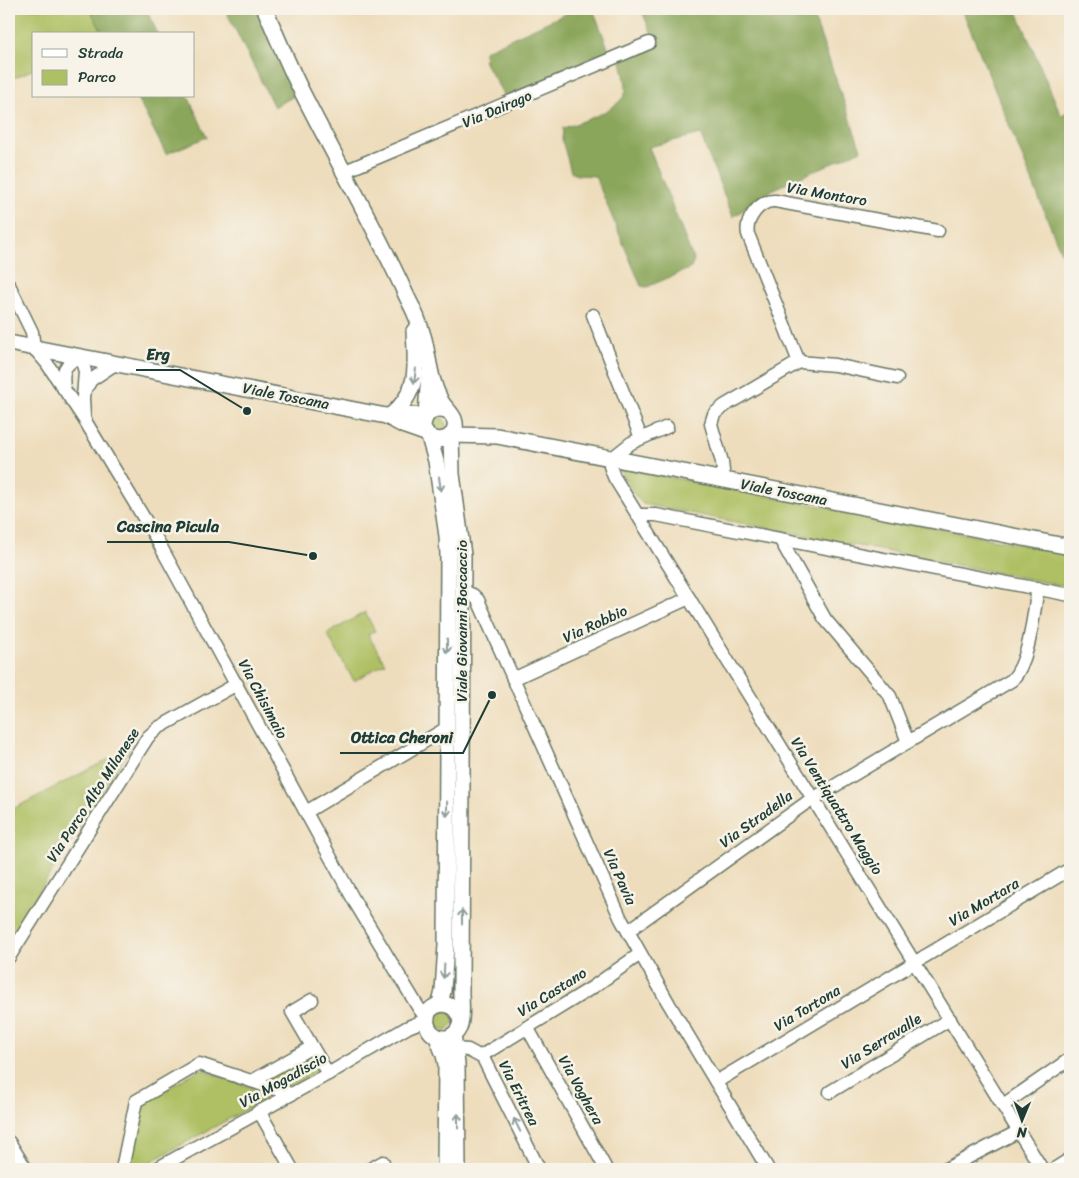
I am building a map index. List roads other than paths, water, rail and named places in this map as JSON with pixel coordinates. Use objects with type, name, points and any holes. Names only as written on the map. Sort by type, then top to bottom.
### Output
[{"type":"street","points":[[265,9],[299,87],[413,310],[424,339],[429,372],[426,415],[423,422],[427,435],[441,440],[452,435],[455,426],[450,414],[440,400],[429,372]]},
{"type":"street","name":"Via Dairago","points":[[343,172],[649,44]]},
{"type":"street","name":"Via Montoro","points":[[798,362],[748,238],[748,222],[764,203],[775,201],[938,231]]},
{"type":"street","points":[[9,285],[32,332],[34,348]]},
{"type":"street","points":[[388,416],[406,400],[411,392],[414,381],[416,355],[413,310]]},
{"type":"street","points":[[593,315],[641,438]]},
{"type":"street","name":"Viale Toscana","points":[[9,343],[388,416],[426,415]]},
{"type":"street","name":"Via Chisimaio","points":[[34,348],[44,359],[84,419],[156,538],[356,904],[412,995],[432,1013]]},
{"type":"street","points":[[64,389],[63,378],[66,367],[70,361],[80,357]]},
{"type":"street","name":"Via Chisimaio","points":[[80,357],[85,371],[83,394],[84,419]]},
{"type":"street","points":[[724,480],[722,462],[712,428],[714,414],[724,406],[798,362],[834,365],[897,378]]},
{"type":"street","points":[[83,394],[92,380],[115,364]]},
{"type":"street","points":[[426,415],[438,408],[450,414]]},
{"type":"street","name":"Viale Toscana","points":[[450,414],[497,436]]},
{"type":"street","name":"Viale Toscana","points":[[388,416],[427,435]]},
{"type":"street","points":[[611,459],[627,445],[667,427]]},
{"type":"street","name":"Viale Giovanni Boccaccio","points":[[427,435],[436,461],[447,536],[446,945],[443,991],[432,1013]]},
{"type":"street","name":"Viale Toscana","points":[[452,435],[497,436],[1070,546]]},
{"type":"street","name":"Viale Giovanni Boccaccio","points":[[452,435],[452,474],[463,544],[460,1018],[454,1042],[458,1064],[458,1169]]},
{"type":"street","name":"Via Ventiquattro Maggio","points":[[611,459],[610,466],[613,475],[1042,1169]]},
{"type":"street","points":[[638,516],[656,515],[1070,595]]},
{"type":"street","points":[[780,539],[825,619],[888,692],[908,742]]},
{"type":"street","name":"Via Stradella","points":[[628,931],[813,799],[1004,686],[1017,675],[1021,667],[1038,588]]},
{"type":"street","name":"Via Pavia","points":[[463,592],[477,598],[640,954],[768,1169]]},
{"type":"street","name":"Via Robbio","points":[[514,680],[689,598]]},
{"type":"street","name":"Via Parco Alto Milanese","points":[[9,957],[148,738],[162,725],[237,684]]},
{"type":"street","points":[[306,812],[447,728]]},
{"type":"street","name":"Via Mortara","points":[[915,963],[1070,869]]},
{"type":"street","name":"Via Castano","points":[[481,1056],[592,987],[640,954]]},
{"type":"street","name":"Via Tortona","points":[[716,1082],[915,963]]},
{"type":"street","points":[[312,1000],[292,1012],[328,1074]]},
{"type":"street","points":[[454,1042],[438,1037],[430,1032],[432,1013],[450,1005],[455,1008],[460,1018]]},
{"type":"street","name":"Via Mogadiscio","points":[[156,1169],[328,1074],[432,1013]]},
{"type":"street","name":"Via Serravalle","points":[[830,1092],[950,1019]]},
{"type":"street","name":"Via Voghera","points":[[527,1027],[606,1169]]},
{"type":"street","points":[[438,1037],[446,1064],[445,1169]]},
{"type":"street","name":"Via Eritrea","points":[[454,1042],[481,1056],[539,1169]]},
{"type":"street","points":[[252,1081],[312,1047]]},
{"type":"street","points":[[1003,1105],[1070,1059]]},
{"type":"street","points":[[122,1169],[134,1105],[138,1100],[199,1064],[291,1094]]},
{"type":"street","points":[[259,1112],[292,1169]]},
{"type":"street","points":[[946,1169],[1018,1131]]},
{"type":"street","points":[[9,1142],[26,1169]]},
{"type":"street","points":[[1054,1169],[1070,1160]]},
{"type":"street","points":[[370,1169],[383,1162]]},
{"type":"place","name":"Erg","points":[[247,411]]},
{"type":"place","name":"Cascina Picula","points":[[313,556]]},
{"type":"place","name":"Ottica Cheroni","points":[[492,695]]}]
